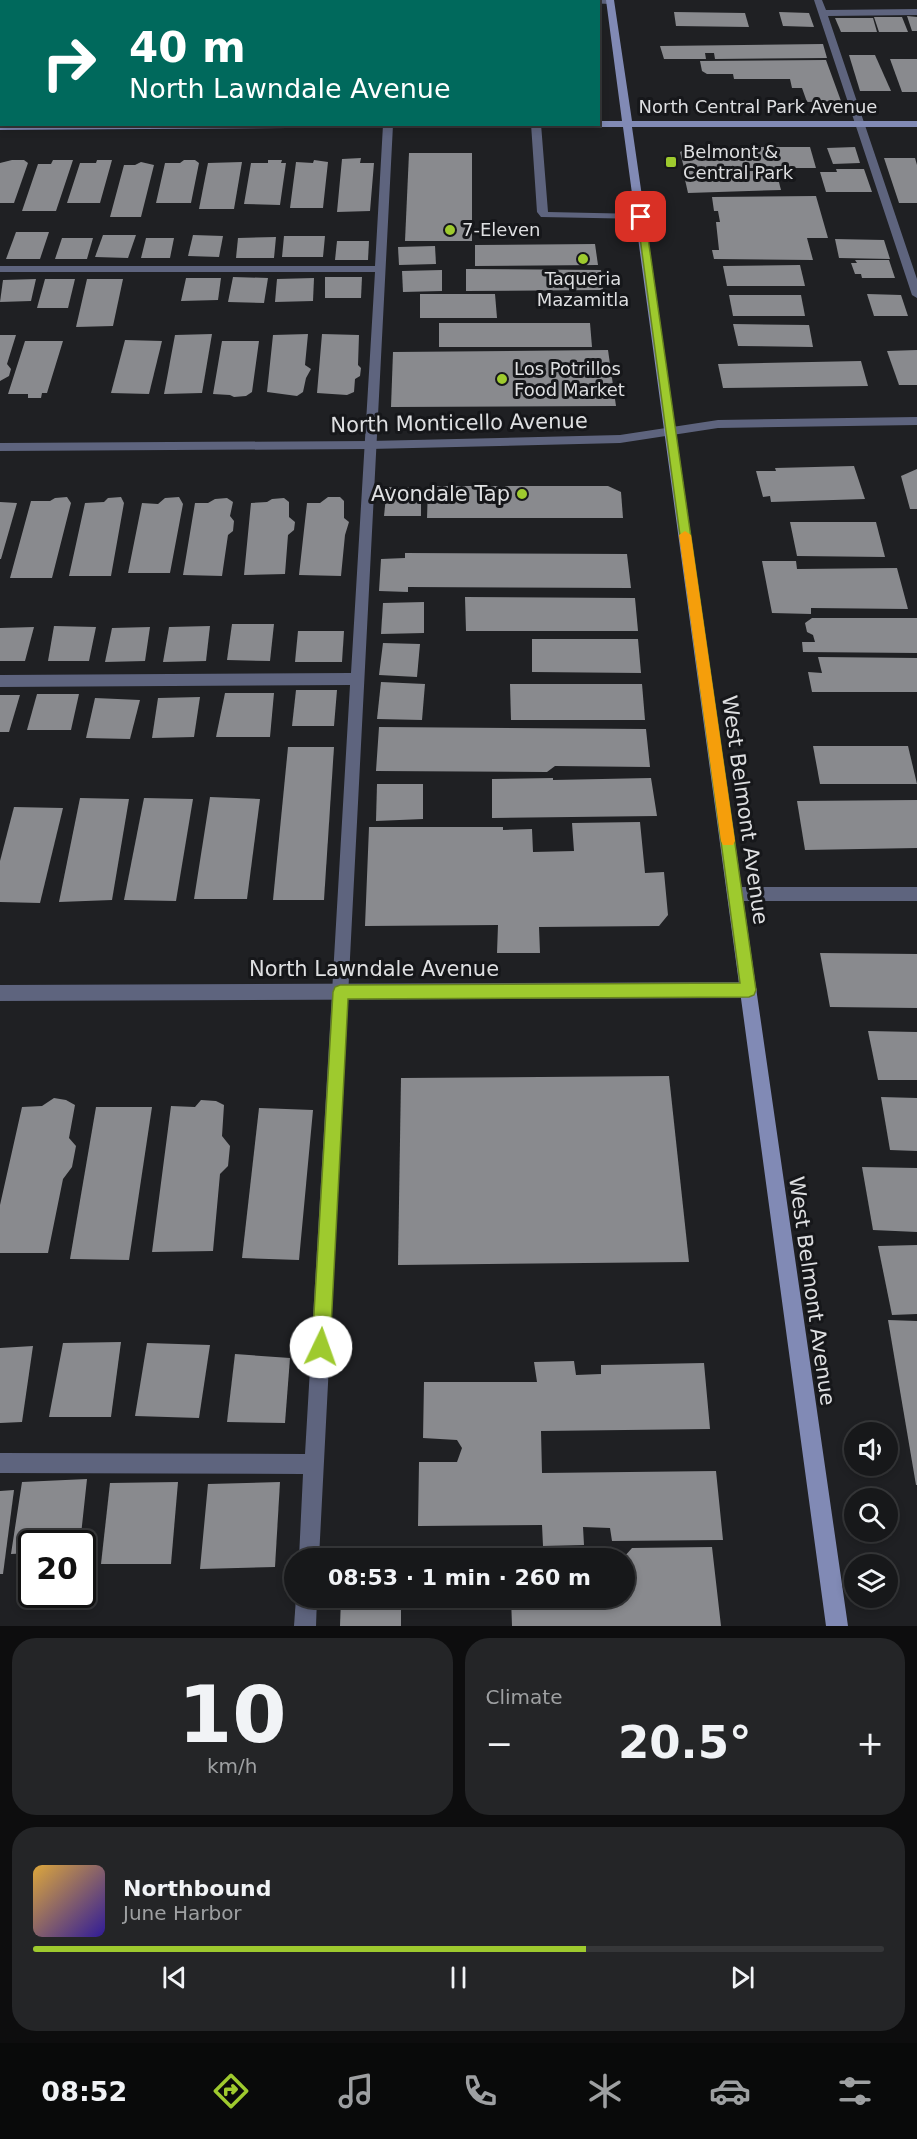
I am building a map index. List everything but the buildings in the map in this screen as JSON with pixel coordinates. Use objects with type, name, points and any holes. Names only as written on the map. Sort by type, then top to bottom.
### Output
[{"type":"main road","name":"West Belmont Avenue","points":[[610,1],[837,1626]]},
{"type":"main road","name":"North Central Park Avenue","points":[[600,124],[917,124]]},
{"type":"main road","points":[[0,127],[196,126]]},
{"type":"street","points":[[818,0],[917,295]]},
{"type":"street","points":[[823,13],[917,12]]},
{"type":"street","points":[[310,1548],[380,269],[391,126]]},
{"type":"street","points":[[536,126],[542,212],[545,215],[641,217]]},
{"type":"street","points":[[904,256],[917,256]]},
{"type":"street","points":[[0,269],[380,269]]},
{"type":"street","name":"North Monticello Avenue","points":[[0,447],[370,446],[620,439],[718,424],[917,421]]},
{"type":"street","points":[[0,681],[357,679]]},
{"type":"street","points":[[735,894],[917,894]]},
{"type":"street","name":"North Lawndale Avenue","points":[[0,993],[749,990]]},
{"type":"street","points":[[0,1463],[314,1464]]},
{"type":"street","points":[[305,1626],[306,1608]]},
{"type":"slow traffic","points":[[685,535],[728,841]]},
{"type":"place","name":"Belmont & Central Park","points":[[671,162]]},
{"type":"place","name":"7-Eleven","points":[[450,230]]},
{"type":"place","name":"Taqueria Mazamitla","points":[[583,259]]},
{"type":"place","name":"Los Potrillos Food Market","points":[[502,379]]},
{"type":"place","name":"Avondale Tap","points":[[522,494]]},
{"type":"route","points":[[321,1347],[340,992],[749,990],[641,217]]}]
